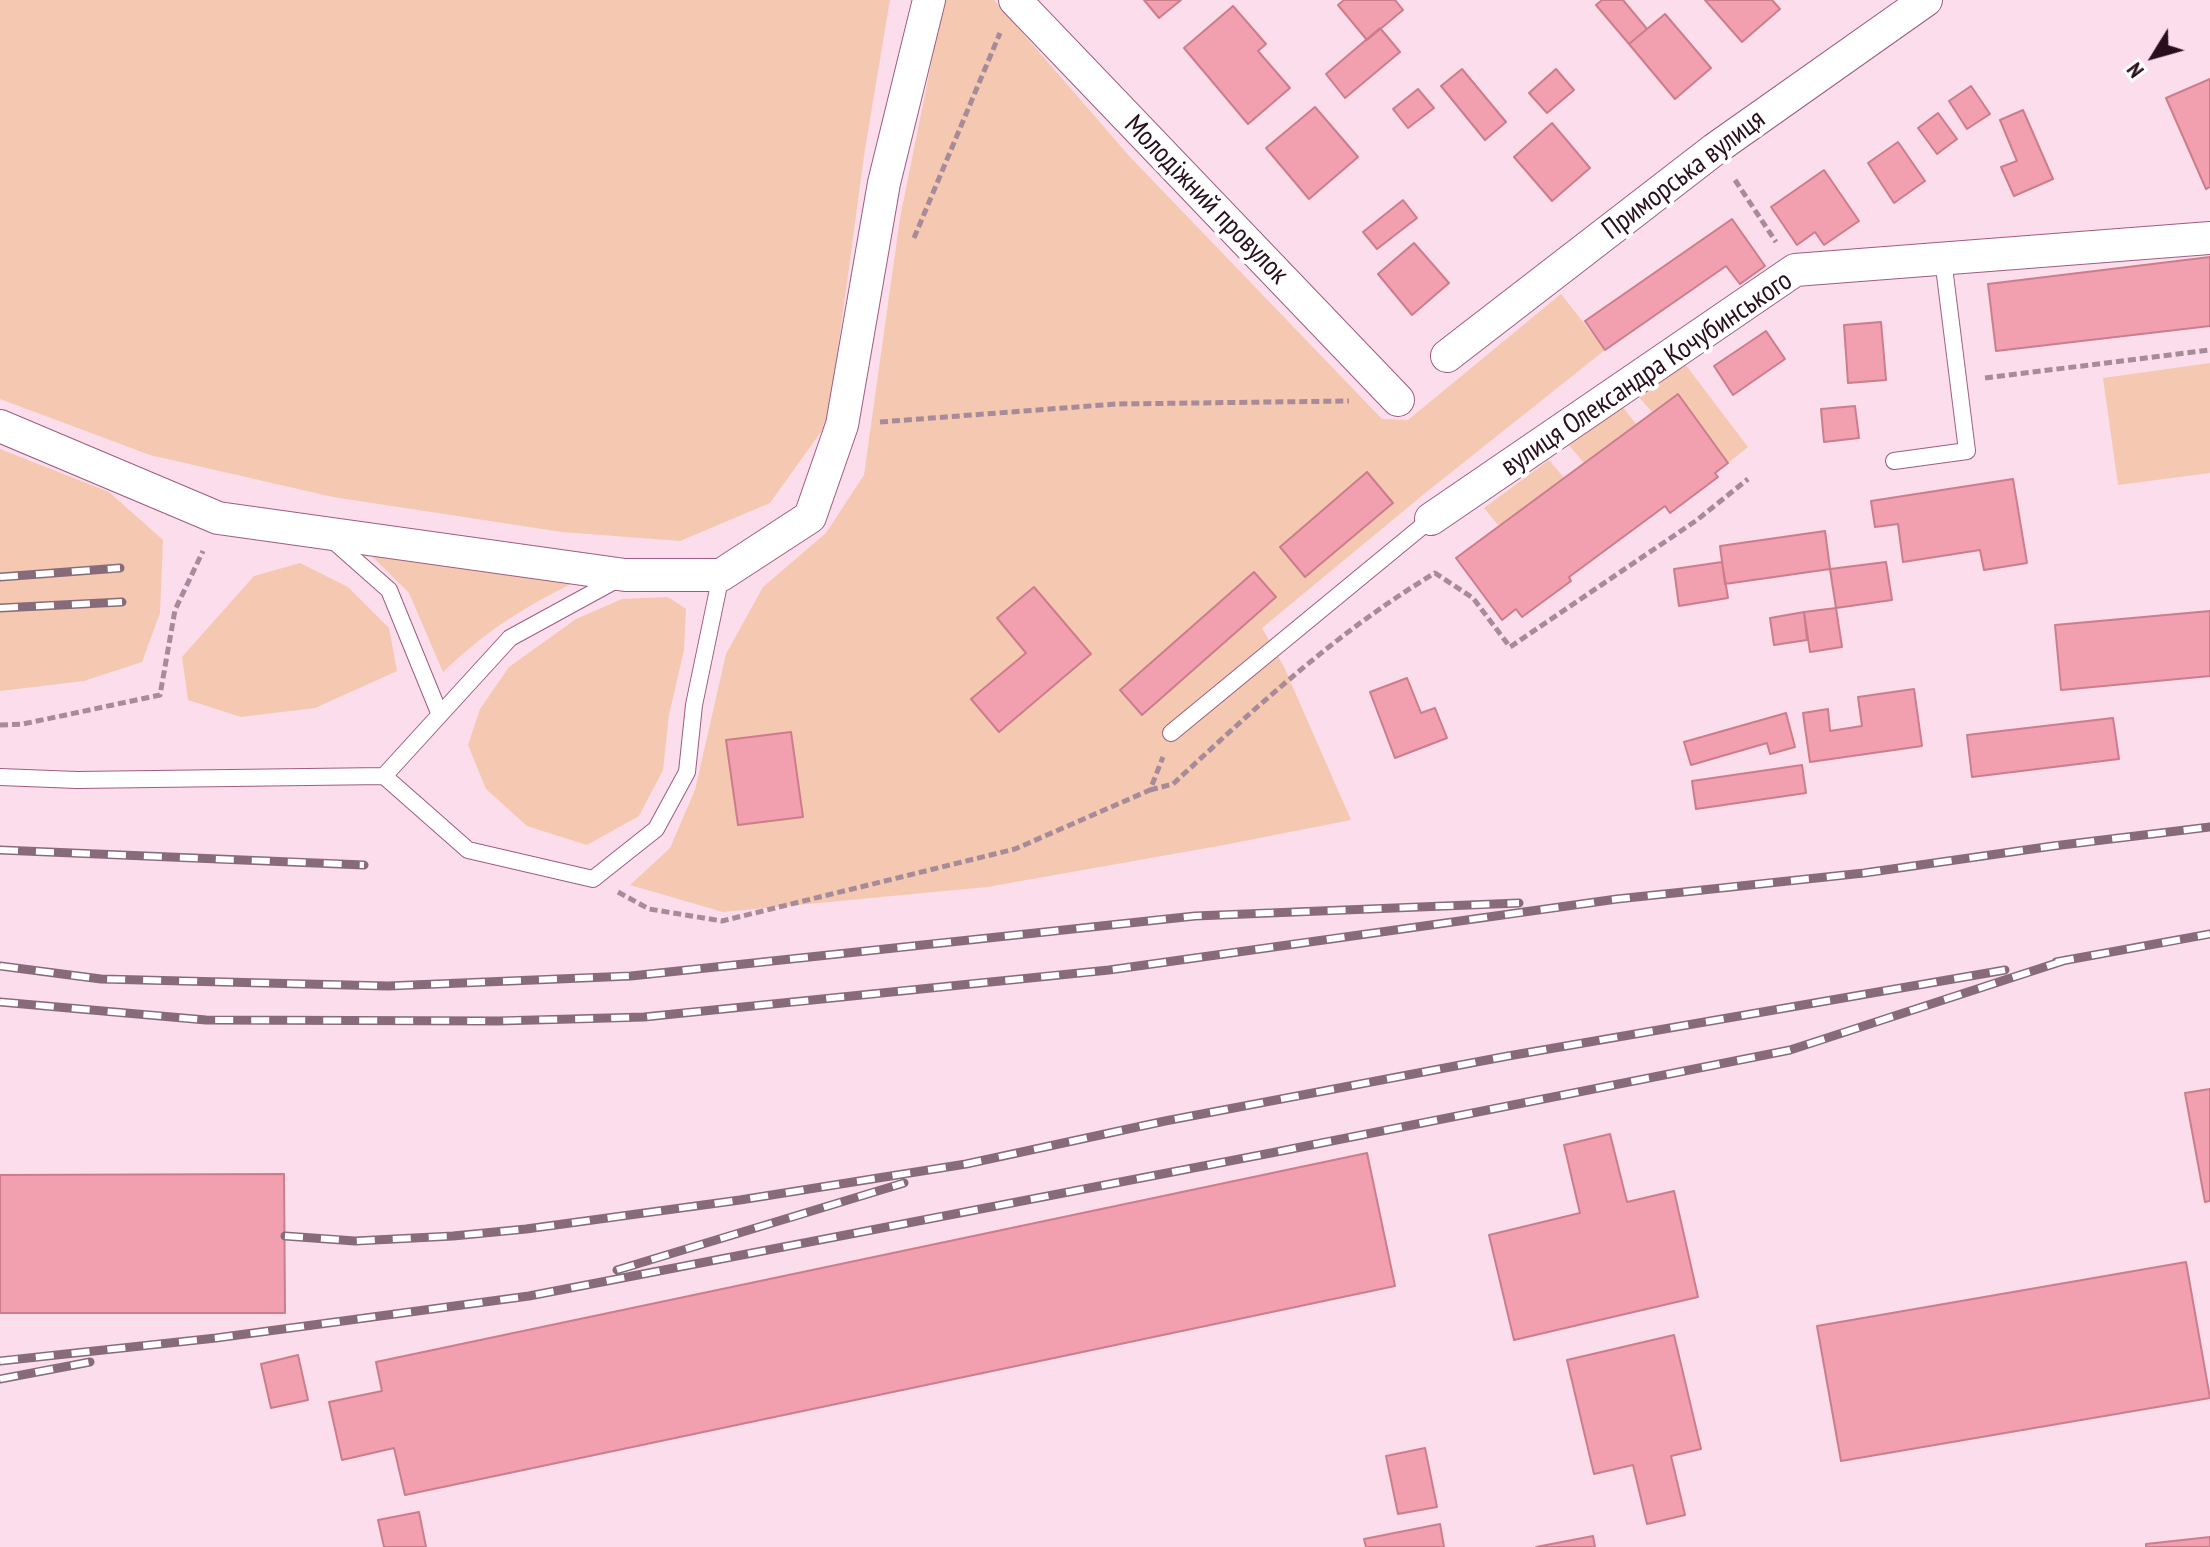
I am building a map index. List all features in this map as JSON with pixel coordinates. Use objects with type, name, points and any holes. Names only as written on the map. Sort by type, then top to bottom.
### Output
[{"type":"street","points":[[0,426],[218,518],[625,575],[721,575],[810,517],[842,425],[884,183],[929,0]]},
{"type":"street","name":"Приморська вулиця","points":[[1447,356],[1715,149],[1926,0]]},
{"type":"street","name":"Молодіжний провулок","points":[[1008,14],[1398,400]]},
{"type":"street","name":"вулиця Олександра Кочубинського","points":[[1431,519],[1795,270],[2210,238]]},
{"type":"lane","points":[[1894,461],[1967,451],[1943,259]]},
{"type":"lane","points":[[1171,733],[1431,519]]},
{"type":"lane","points":[[323,532],[389,590],[440,715]]},
{"type":"lane","points":[[384,776],[510,638],[625,575]]},
{"type":"lane","points":[[0,777],[77,780],[384,776],[468,850],[593,879],[656,829],[687,772],[694,705],[721,575]]},
{"type":"path","points":[[912,243],[1008,14]]},
{"type":"path","points":[[1715,149],[1795,270]]},
{"type":"path","points":[[1958,382],[2210,350]]},
{"type":"path","points":[[842,425],[1116,404],[1398,400]]},
{"type":"path","points":[[593,879],[649,909],[722,921],[1015,849],[1150,790],[1173,784],[1316,656],[1402,593],[1435,573],[1473,598],[1510,647],[1697,520],[1748,479]]},
{"type":"path","points":[[0,725],[23,724],[160,695],[175,610],[218,518]]},
{"type":"path","points":[[1150,790],[1171,733]]},
{"type":"shaded area","points":[[0,0],[890,0],[865,149],[828,422],[770,503],[680,541],[562,532],[333,497],[150,455],[0,399]]},
{"type":"shaded area","points":[[944,0],[994,0],[1130,157],[1382,419],[1408,420],[1561,294],[1605,350],[1262,628],[1284,667],[1351,820],[987,887],[723,912],[630,885],[670,848],[695,790],[726,654],[763,587],[826,533],[864,475],[900,218]]},
{"type":"shaded area","points":[[2210,363],[2210,473],[2118,485],[2103,378]]},
{"type":"shaded area","points":[[1685,364],[1748,447],[1728,463],[1678,394],[1652,412],[1638,396]]},
{"type":"shaded area","points":[[1622,406],[1636,424],[1584,463],[1569,445]]},
{"type":"shaded area","points":[[0,449],[109,492],[163,540],[160,613],[142,662],[84,681],[0,691]]},
{"type":"shaded area","points":[[1549,460],[1564,478],[1499,526],[1484,508]]},
{"type":"shaded area","points":[[368,552],[583,578],[509,619],[443,672],[409,593]]},
{"type":"shaded area","points":[[300,563],[348,587],[389,628],[397,671],[315,708],[241,717],[188,700],[182,657],[254,576]]},
{"type":"shaded area","points":[[668,597],[686,609],[684,650],[669,715],[663,770],[639,816],[587,845],[527,826],[486,789],[468,745],[480,709],[509,667],[576,619],[622,599]]},
{"type":"building","points":[[1144,0],[1181,0],[1159,18]]},
{"type":"building","points":[[1344,0],[1395,0],[1403,10],[1367,40],[1338,5]]},
{"type":"building","points":[[1602,0],[1623,0],[1647,29],[1629,44],[1596,5]]},
{"type":"building","points":[[1705,0],[1772,0],[1780,9],[1742,42]]},
{"type":"building","points":[[1233,6],[1266,44],[1258,51],[1290,88],[1248,124],[1184,48]]},
{"type":"building","points":[[1665,14],[1711,68],[1675,99],[1629,44]]},
{"type":"building","points":[[1380,28],[1400,52],[1345,98],[1326,74]]},
{"type":"building","points":[[1462,69],[1506,122],[1485,140],[1441,86]]},
{"type":"building","points":[[1556,69],[1574,90],[1547,113],[1529,93]]},
{"type":"building","points":[[2210,79],[2210,187],[2206,189],[2166,98]]},
{"type":"building","points":[[1971,86],[1990,114],[1967,129],[1949,101]]},
{"type":"building","points":[[1418,89],[1434,108],[1408,128],[1393,109]]},
{"type":"building","points":[[1315,107],[1358,157],[1309,199],[1266,148]]},
{"type":"building","points":[[2023,110],[2053,179],[2014,196],[2001,167],[2017,161],[2000,120]]},
{"type":"building","points":[[1938,113],[1957,139],[1937,154],[1918,128]]},
{"type":"building","points":[[1552,123],[1590,168],[1552,201],[1514,157]]},
{"type":"building","points":[[1898,142],[1925,181],[1894,203],[1868,163]]},
{"type":"building","points":[[1824,170],[1859,221],[1824,245],[1815,232],[1797,245],[1771,207]]},
{"type":"building","points":[[1403,200],[1417,218],[1377,249],[1363,232]]},
{"type":"building","points":[[1732,219],[1765,266],[1740,284],[1726,266],[1605,350],[1585,321]]},
{"type":"building","points":[[1414,243],[1449,283],[1412,315],[1378,274]]},
{"type":"building","points":[[2210,257],[2210,326],[1996,351],[1988,284]]},
{"type":"building","points":[[1881,322],[1886,380],[1848,383],[1844,325]]},
{"type":"building","points":[[1766,331],[1785,359],[1733,395],[1714,366]]},
{"type":"building","points":[[1678,394],[1728,463],[1715,473],[1718,477],[1670,513],[1665,506],[1569,577],[1571,581],[1522,617],[1516,609],[1502,620],[1456,558]]},
{"type":"building","points":[[1855,406],[1859,438],[1824,442],[1821,409]]},
{"type":"building","points":[[1367,472],[1393,503],[1305,577],[1280,547]]},
{"type":"building","points":[[2013,479],[2027,563],[1984,570],[1980,550],[1903,562],[1898,524],[1875,527],[1871,501]]},
{"type":"building","points":[[1825,531],[1830,569],[1725,584],[1720,546]]},
{"type":"building","points":[[1722,562],[1728,598],[1679,606],[1674,569]]},
{"type":"building","points":[[1886,562],[1892,600],[1836,608],[1830,569]]},
{"type":"building","points":[[1254,572],[1276,597],[1142,715],[1120,690]]},
{"type":"building","points":[[1034,587],[1091,654],[999,732],[971,699],[1026,653],[997,618]]},
{"type":"building","points":[[1836,608],[1842,647],[1810,652],[1804,612]]},
{"type":"building","points":[[2210,611],[2210,676],[2061,690],[2055,625]]},
{"type":"building","points":[[1804,612],[1807,640],[1774,645],[1770,618]]},
{"type":"building","points":[[1407,678],[1421,713],[1435,708],[1447,738],[1395,758],[1370,692]]},
{"type":"building","points":[[1914,689],[1922,746],[1810,762],[1803,713],[1828,709],[1830,731],[1862,726],[1858,697]]},
{"type":"building","points":[[1786,713],[1795,747],[1770,754],[1767,743],[1691,765],[1684,742]]},
{"type":"building","points":[[2113,718],[2119,759],[1972,777],[1967,735]]},
{"type":"building","points":[[791,732],[803,817],[738,825],[726,740]]},
{"type":"building","points":[[1802,765],[1806,793],[1696,809],[1692,781]]},
{"type":"building","points":[[2210,1089],[2210,1201],[2205,1202],[2185,1093]]},
{"type":"building","points":[[1610,1134],[1627,1202],[1674,1191],[1698,1297],[1514,1340],[1489,1235],[1580,1213],[1564,1145]]},
{"type":"building","points":[[1367,1153],[1395,1286],[405,1495],[394,1448],[342,1460],[329,1402],[382,1391],[376,1362]]},
{"type":"building","points":[[284,1174],[285,1313],[0,1313],[0,1175]]},
{"type":"building","points":[[2186,1262],[2210,1398],[1841,1461],[1817,1326]]},
{"type":"building","points":[[1674,1335],[1701,1449],[1671,1456],[1685,1515],[1647,1524],[1633,1465],[1594,1474],[1567,1360]]},
{"type":"building","points":[[298,1355],[308,1400],[271,1408],[261,1364]]},
{"type":"building","points":[[1425,1448],[1437,1507],[1398,1514],[1386,1456]]},
{"type":"building","points":[[419,1512],[426,1547],[384,1547],[378,1520]]},
{"type":"building","points":[[1440,1524],[1444,1547],[1366,1547],[1364,1539]]},
{"type":"building","points":[[1593,1536],[1595,1547],[1536,1547]]},
{"type":"building","points":[[2210,1537],[2210,1547],[2146,1547],[2146,1544]]},
{"type":"railway","points":[[0,577],[120,568]]},
{"type":"railway","points":[[0,608],[122,602]]},
{"type":"railway","points":[[0,1002],[206,1020],[498,1021],[644,1017],[1109,970],[1617,899],[1864,873],[2210,827]]},
{"type":"railway","points":[[0,850],[364,865]]},
{"type":"railway","points":[[0,966],[101,979],[388,986],[631,976],[1195,916],[1519,903]]},
{"type":"railway","points":[[2056,962],[2210,934]]},
{"type":"railway","points":[[0,1361],[216,1338],[529,1296],[1276,1152],[1790,1050],[2066,960]]},
{"type":"railway","points":[[285,1236],[355,1241],[453,1236],[740,1200],[966,1164],[1165,1121],[1508,1056],[2005,970]]},
{"type":"railway","points":[[617,1270],[904,1183]]},
{"type":"railway","points":[[0,1379],[90,1362]]}]
